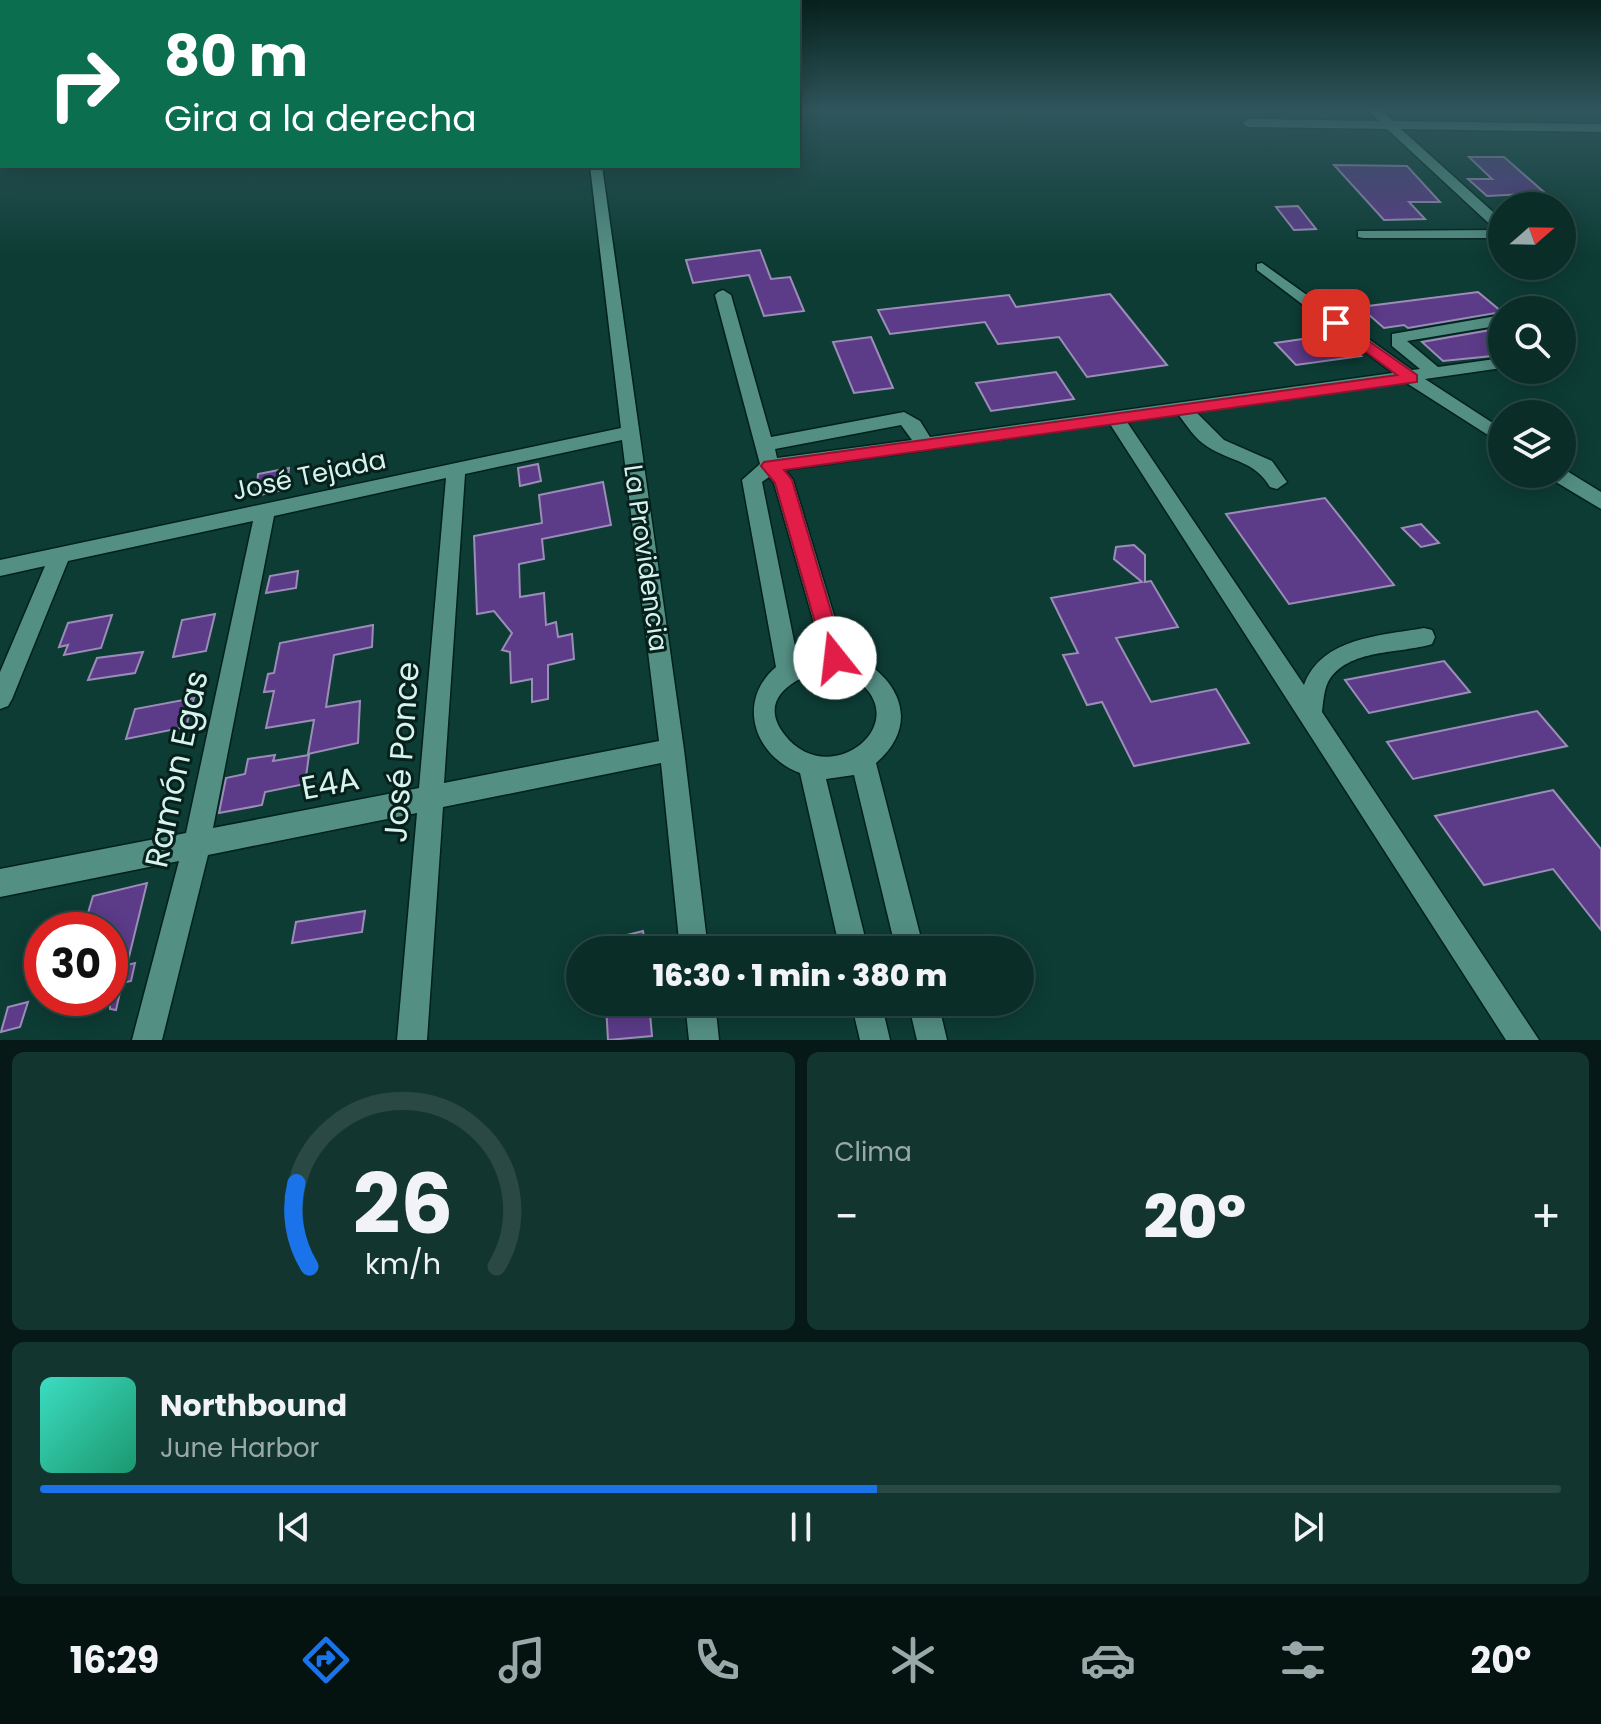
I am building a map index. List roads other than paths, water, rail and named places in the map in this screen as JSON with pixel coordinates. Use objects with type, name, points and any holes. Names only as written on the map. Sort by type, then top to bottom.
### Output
[{"type":"street","points":[[1426,159],[1488,215]]},
{"type":"street","name":"La Providencia","points":[[596,168],[672,750],[692,936]]},
{"type":"street","points":[[1363,234],[1488,234]]},
{"type":"street","points":[[1262,267],[1411,378],[1488,429]]},
{"type":"street","points":[[723,295],[770,466],[783,480],[835,658]]},
{"type":"street","points":[[1436,374],[1398,342],[1398,338],[1488,322]]},
{"type":"street","points":[[788,668],[752,480],[770,466],[1488,365]]},
{"type":"street","points":[[1184,410],[1209,439],[1228,451],[1254,458],[1275,475],[1277,482]]},
{"type":"street","points":[[766,444],[904,418],[914,425],[925,446]]},
{"type":"street","points":[[1116,419],[1524,1040]]},
{"type":"street","name":"José Tejada","points":[[0,568],[629,432]]},
{"type":"street","name":"José Ponce","points":[[412,1040],[456,469]]},
{"type":"street","points":[[1576,486],[1601,502]]},
{"type":"street","name":"Ramón Egas","points":[[147,1040],[197,844],[265,510]]},
{"type":"street","points":[[0,699],[60,556]]},
{"type":"street","points":[[1310,713],[1318,678],[1331,663],[1351,653],[1424,637]]},
{"type":"street","points":[[835,658],[857,665],[876,680],[887,699],[889,722],[881,743],[863,760],[838,768],[811,767],[789,758],[773,742],[765,722],[769,692],[788,668],[810,659],[835,658]]},
{"type":"street","name":"E4A","points":[[0,883],[672,750]]},
{"type":"street","points":[[863,760],[907,936]]},
{"type":"street","points":[[811,767],[851,936]]},
{"type":"street","points":[[701,1016],[704,1040]]},
{"type":"street","points":[[869,1016],[875,1040]]},
{"type":"street","points":[[926,1016],[932,1040]]}]
